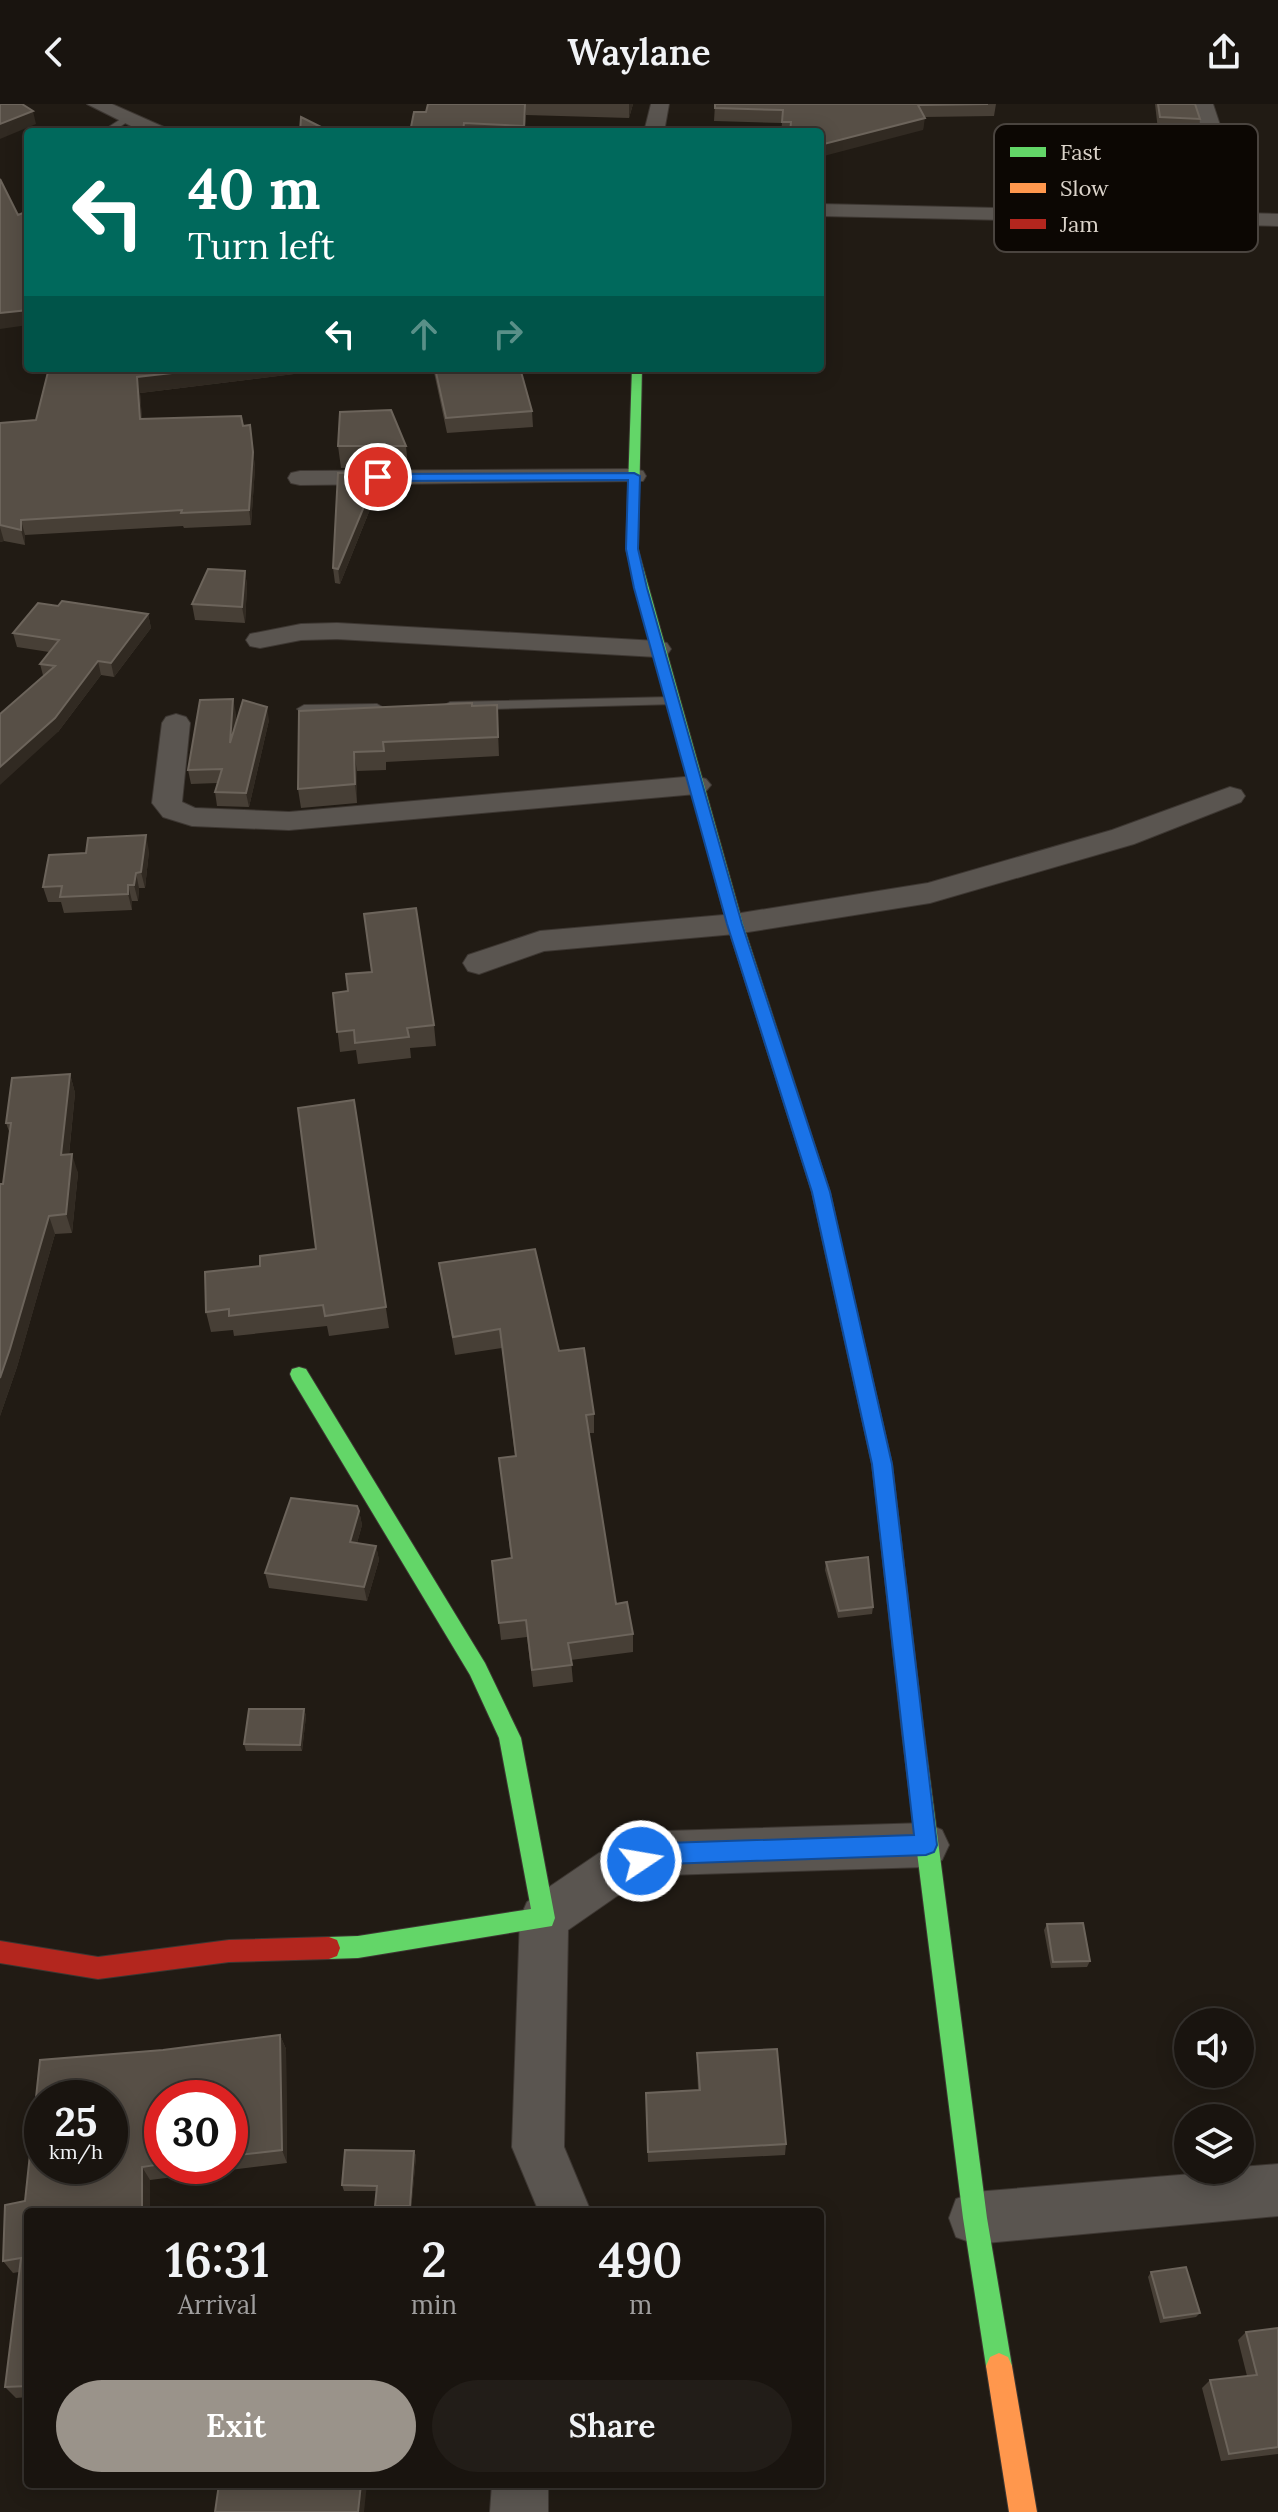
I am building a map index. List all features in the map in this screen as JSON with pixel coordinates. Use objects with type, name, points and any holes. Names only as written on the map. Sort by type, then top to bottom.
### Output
[{"type":"street","points":[[96,104],[150,128]]},
{"type":"street","points":[[655,128],[660,104]]},
{"type":"street","points":[[1204,104],[1210,124]]},
{"type":"street","points":[[824,210],[994,214]]},
{"type":"street","points":[[1258,220],[1278,220]]},
{"type":"street","points":[[637,372],[632,549],[735,924],[821,1192],[882,1464],[926,1845],[975,2218],[1023,2512]]},
{"type":"street","points":[[300,478],[634,476]]},
{"type":"street","points":[[260,640],[301,632],[337,631],[657,649]]},
{"type":"street","points":[[176,723],[167,803],[174,811],[192,817],[302,820],[696,785]]},
{"type":"street","points":[[479,963],[540,941],[735,924],[930,893],[1123,837],[1230,796]]},
{"type":"street","points":[[299,1374],[478,1669],[510,1738],[544,1918],[538,2147],[563,2208]]},
{"type":"street","points":[[0,1952],[98,1968],[229,1951],[358,1947],[544,1918],[616,1869],[666,1853],[926,1845]]},
{"type":"street","points":[[975,2218],[1278,2190]]},
{"type":"street","points":[[519,2512],[520,2488]]},
{"type":"lane","points":[[112,128],[127,118]]},
{"type":"lane","points":[[432,706],[672,701]]},
{"type":"lane","points":[[304,709],[400,707]]},
{"type":"building","points":[[0,104],[22,104],[33,111],[0,124]]},
{"type":"building","points":[[428,104],[525,104],[524,126],[464,123],[463,128],[411,128],[414,112],[426,112]]},
{"type":"building","points":[[715,104],[988,104],[918,105],[925,118],[824,144],[824,128],[790,128],[791,122],[782,122],[783,110],[715,108]]},
{"type":"building","points":[[1158,104],[1195,104],[1200,119],[1160,117]]},
{"type":"building","points":[[301,117],[323,128],[300,128]]},
{"type":"building","points":[[0,179],[18,215],[24,213],[24,310],[0,313]]},
{"type":"building","points":[[48,372],[181,372],[137,377],[140,419],[241,416],[243,426],[250,425],[253,452],[249,510],[181,513],[182,510],[21,520],[21,530],[0,525],[0,423],[36,420]]},
{"type":"building","points":[[436,372],[521,372],[532,411],[446,418]]},
{"type":"building","points":[[391,410],[406,446],[338,446],[340,412]]},
{"type":"building","points":[[338,473],[378,473],[338,569],[333,568]]},
{"type":"building","points":[[208,569],[245,571],[242,607],[192,604]]},
{"type":"building","points":[[62,601],[148,614],[111,663],[98,661],[55,718],[0,767],[0,714],[55,666],[40,664],[59,640],[13,633],[38,603],[58,606]]},
{"type":"building","points":[[233,699],[230,743],[243,700],[267,707],[246,793],[215,792],[222,769],[188,770],[200,700]]},
{"type":"building","points":[[472,703],[472,706],[497,705],[498,737],[383,742],[384,751],[354,752],[355,784],[298,789],[299,711]]},
{"type":"building","points":[[146,835],[141,872],[136,873],[134,885],[128,885],[128,894],[60,897],[62,886],[43,887],[49,855],[86,853],[88,838]]},
{"type":"building","points":[[416,908],[434,1025],[407,1028],[409,1037],[355,1043],[354,1030],[337,1032],[333,993],[348,991],[346,974],[372,972],[364,914]]},
{"type":"building","points":[[70,1074],[61,1155],[72,1154],[66,1214],[49,1216],[0,1378],[0,1184],[3,1184],[11,1123],[6,1123],[12,1078]]},
{"type":"building","points":[[354,1100],[386,1307],[325,1316],[323,1305],[229,1316],[229,1309],[206,1312],[205,1272],[260,1266],[260,1256],[316,1249],[298,1108]]},
{"type":"building","points":[[535,1249],[559,1351],[584,1348],[594,1414],[586,1415],[616,1604],[627,1602],[633,1634],[568,1643],[572,1665],[532,1670],[526,1620],[499,1623],[492,1561],[512,1558],[499,1458],[516,1456],[500,1329],[453,1337],[439,1263]]},
{"type":"building","points":[[291,1498],[357,1506],[359,1511],[350,1542],[376,1546],[364,1587],[265,1573]]},
{"type":"building","points":[[868,1557],[873,1607],[839,1611],[826,1562]]},
{"type":"building","points":[[249,1709],[304,1709],[300,1745],[244,1744]]},
{"type":"building","points":[[1083,1923],[1090,1961],[1053,1962],[1047,1924]]},
{"type":"building","points":[[280,2035],[282,2150],[248,2154],[248,2080],[144,2080],[142,2208],[24,2208],[24,2386],[5,2387],[21,2258],[3,2261],[5,2205],[25,2201],[27,2184],[128,2184],[128,2080],[38,2080],[40,2060],[163,2050]]},
{"type":"building","points":[[777,2049],[786,2144],[648,2152],[646,2093],[700,2090],[697,2053]]},
{"type":"building","points":[[345,2150],[414,2151],[410,2206],[375,2206],[377,2186],[342,2185]]},
{"type":"building","points":[[1186,2267],[1200,2313],[1164,2318],[1151,2272]]},
{"type":"building","points":[[1278,2328],[1278,2447],[1229,2454],[1210,2380],[1257,2375],[1246,2332]]},
{"type":"building","points":[[218,2488],[361,2488],[358,2512],[215,2512]]},
{"type":"traffic: fast","points":[[637,372],[632,549],[735,924],[821,1192],[831,1238]]},
{"type":"traffic: fast","points":[[299,1374],[478,1669],[510,1738],[544,1918],[358,1947],[329,1948]]},
{"type":"traffic: fast","points":[[913,1733],[975,2218],[999,2366]]},
{"type":"traffic: slow","points":[[831,1238],[882,1464],[887,1506]]},
{"type":"traffic: slow","points":[[999,2366],[1023,2512]]},
{"type":"traffic: jam","points":[[887,1506],[913,1733]]},
{"type":"traffic: jam","points":[[0,1952],[98,1968],[229,1951],[329,1948]]},
{"type":"route","points":[[378,477],[634,476],[632,549],[641,588],[735,924],[821,1192],[882,1464],[926,1845],[666,1853],[641,1861]]}]
